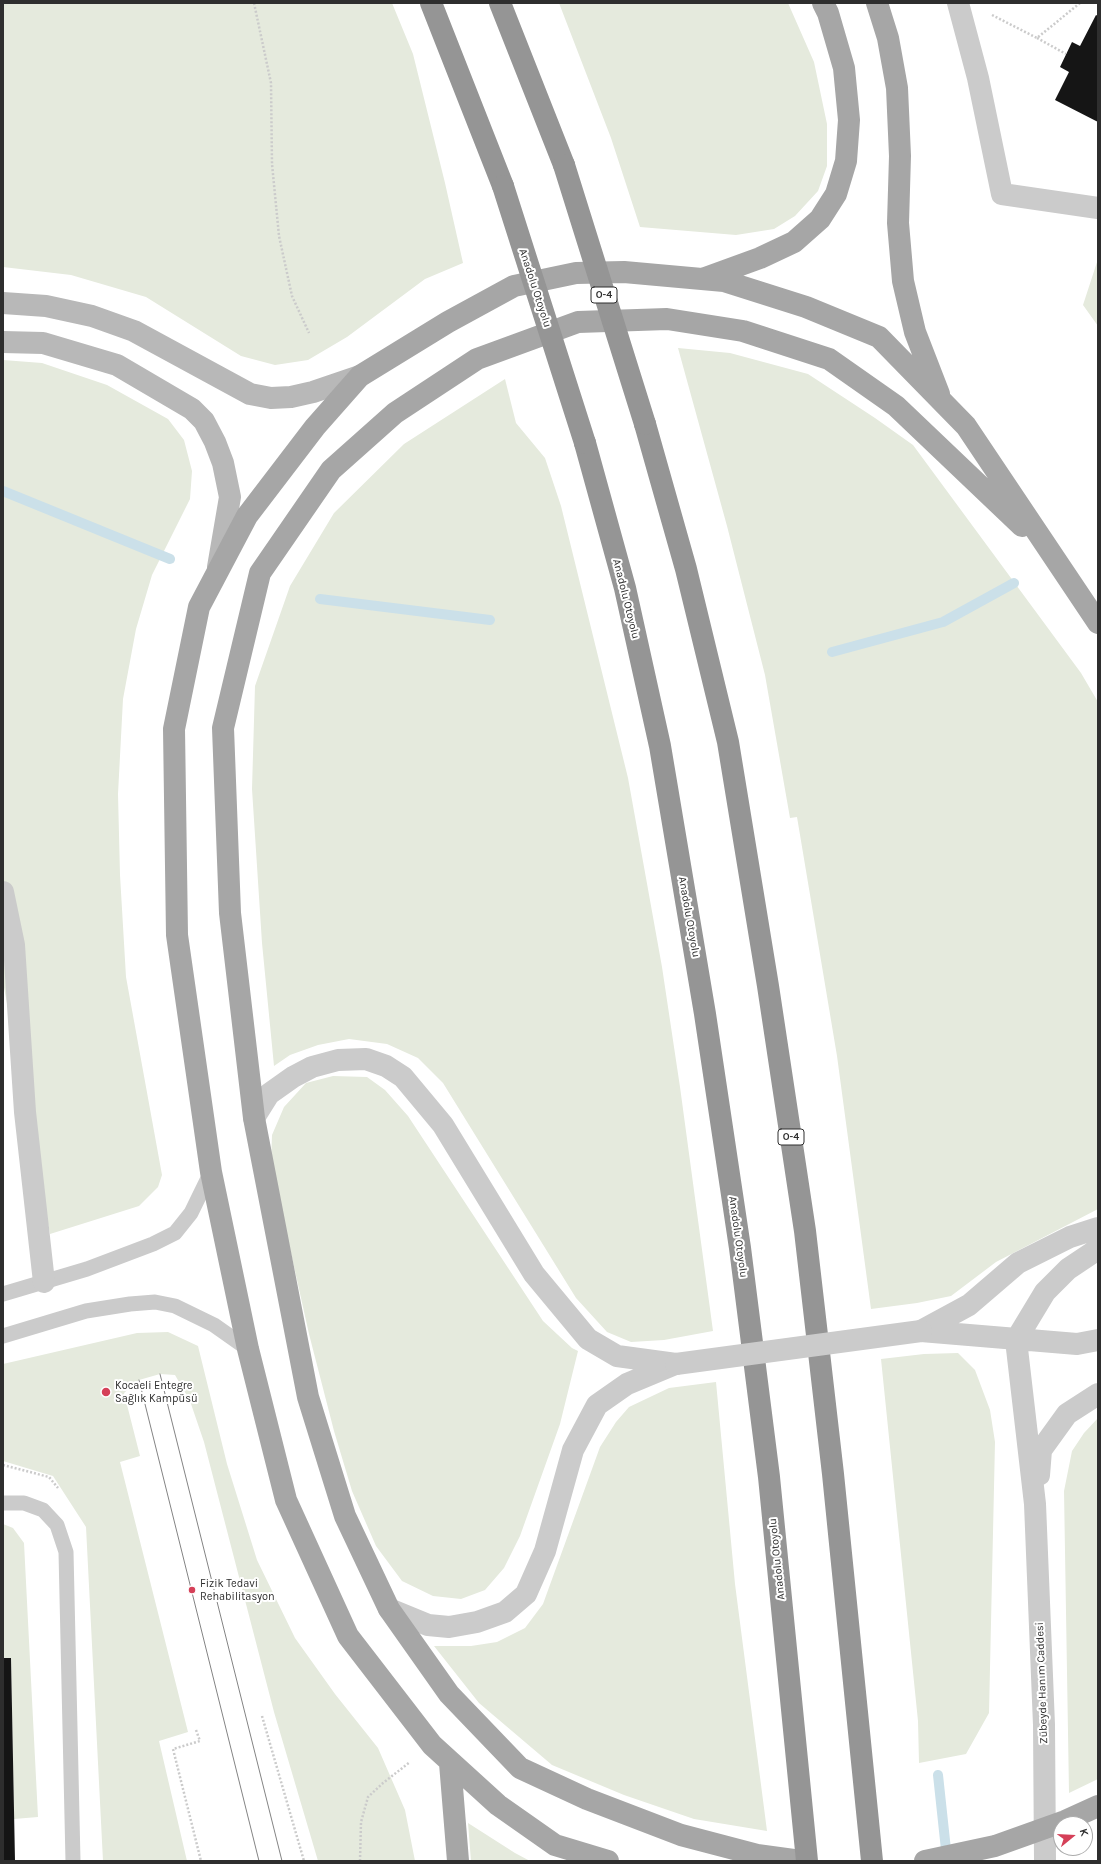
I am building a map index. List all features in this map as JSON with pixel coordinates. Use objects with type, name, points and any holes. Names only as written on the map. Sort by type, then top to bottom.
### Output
[{"type":"highway","name":"Anadolu Otoyolu","points":[[431,3],[503,186],[585,443],[625,588],[660,746],[705,1014],[740,1248],[769,1477],[807,1861]]},
{"type":"highway","name":"O-4","points":[[500,3],[564,165],[645,424],[686,569],[728,742],[767,978],[805,1231],[832,1466],[872,1861]]},
{"type":"main road","points":[[701,279],[760,258],[794,242],[820,219],[836,194],[846,161],[850,120],[844,68],[828,13],[823,3]]},
{"type":"main road","points":[[877,3],[888,38],[897,88],[900,156],[898,223],[903,281],[915,332],[943,403]]},
{"type":"main road","points":[[3,303],[46,306],[92,316],[134,331],[250,394],[271,398],[291,397],[313,392],[360,376],[448,322],[514,286],[576,273],[624,272],[724,281],[806,307],[879,337],[966,426],[1098,623]]},
{"type":"main road","points":[[801,1861],[757,1855],[681,1835],[587,1799],[520,1768],[450,1694],[389,1609],[345,1516],[308,1397],[254,1118],[230,913],[223,728],[260,573],[331,470],[395,413],[477,359],[578,322],[667,319],[743,331],[829,359],[896,406],[1050,552]]},
{"type":"main road","points":[[3,342],[43,343],[117,365],[192,409],[204,421],[215,442],[223,463],[230,497],[218,572]]},
{"type":"main road","points":[[360,376],[315,427],[247,516],[199,607],[174,729],[177,935],[211,1172],[248,1350],[286,1500],[348,1636],[432,1745],[450,1763],[498,1805],[555,1845],[608,1861]]},
{"type":"main road","points":[[450,1763],[458,1861]]},
{"type":"main road","points":[[925,1861],[995,1846],[1065,1821],[1098,1806]]},
{"type":"street","points":[[958,3],[978,78],[1002,194],[1098,208]]},
{"type":"street","points":[[3,892],[14,945],[25,1112],[44,1282]]},
{"type":"street","points":[[254,1118],[270,1094],[312,1067],[338,1060],[366,1059],[386,1066],[403,1077],[443,1125],[534,1274],[588,1338],[617,1356],[676,1364]]},
{"type":"street","points":[[921,1331],[969,1305],[1018,1263],[1070,1237],[1098,1228]]},
{"type":"street","points":[[1036,1504],[1016,1340],[1045,1292],[1068,1269],[1098,1249]]},
{"type":"street","points":[[389,1609],[428,1625],[449,1627],[477,1622],[504,1612],[526,1594],[545,1551],[573,1450],[597,1406],[627,1384],[676,1364],[921,1331],[1076,1344],[1098,1340]]},
{"type":"street","points":[[1036,1504],[1041,1450],[1067,1414],[1098,1394]]},
{"type":"street","name":"Zübeyde Hanım Caddesi","points":[[1036,1504],[1044,1725],[1045,1861]]},
{"type":"lane","points":[[3,1294],[87,1269],[153,1244],[175,1233],[191,1213],[211,1172]]},
{"type":"lane","points":[[3,1336],[86,1312],[130,1304],[155,1302],[175,1306],[214,1325],[248,1350]]},
{"type":"lane","points":[[3,1503],[24,1503],[42,1510],[57,1525],[66,1552],[73,1861]]},
{"type":"path","points":[[254,3],[271,83],[272,164],[279,236],[292,296],[309,334]]},
{"type":"path","points":[[1037,38],[1080,3]]},
{"type":"path","points":[[990,14],[1066,54]]},
{"type":"path","points":[[262,1716],[304,1861]]},
{"type":"path","points":[[196,1730],[200,1741],[173,1749],[201,1861]]},
{"type":"path","points":[[360,1861],[361,1822],[368,1797],[383,1783],[432,1745]]},
{"type":"shaded area","points":[[3,3],[392,3],[413,54],[463,263],[425,279],[347,337],[308,360],[275,365],[241,356],[146,297],[71,275],[3,267]]},
{"type":"shaded area","points":[[559,3],[788,3],[814,62],[827,124],[827,166],[818,191],[795,216],[774,229],[736,235],[640,227],[611,138]]},
{"type":"shaded area","points":[[1098,259],[1098,326],[1083,305]]},
{"type":"shaded area","points":[[678,348],[730,353],[808,374],[913,445],[1081,673],[1098,702],[1098,1209],[996,1262],[951,1296],[917,1303],[871,1309],[837,1056],[797,817],[790,818],[765,675],[727,526]]},
{"type":"shaded area","points":[[3,360],[42,363],[107,385],[168,419],[184,440],[192,471],[190,499],[152,575],[136,629],[123,699],[118,794],[120,875],[126,977],[162,1175],[158,1187],[139,1206],[50,1234],[3,982]]},
{"type":"shaded area","points":[[505,379],[516,423],[545,458],[561,506],[628,778],[662,967],[713,1331],[664,1340],[631,1342],[607,1332],[576,1298],[443,1083],[418,1058],[387,1044],[349,1039],[318,1045],[290,1055],[274,1066],[262,943],[252,789],[255,686],[290,586],[334,513],[404,444]]},
{"type":"shaded area","points":[[333,1076],[367,1077],[385,1090],[408,1116],[543,1321],[572,1348],[578,1351],[560,1424],[520,1536],[504,1568],[485,1590],[461,1599],[433,1596],[402,1581],[376,1546],[352,1491],[334,1431],[309,1334],[271,1163],[272,1135],[284,1107],[306,1083]]},
{"type":"shaded area","points":[[168,1332],[198,1346],[227,1464],[257,1560],[295,1638],[335,1694],[378,1748],[405,1810],[415,1861],[318,1861],[274,1712],[204,1442],[190,1401],[175,1375],[160,1374],[139,1380],[124,1393],[140,1456],[120,1462],[188,1732],[159,1741],[187,1861],[103,1861],[86,1527],[53,1476],[3,1461],[3,1364],[137,1333]]},
{"type":"shaded area","points":[[958,1353],[975,1370],[990,1410],[995,1442],[989,1713],[966,1754],[919,1763],[918,1721],[881,1359],[924,1354]]},
{"type":"shaded area","points":[[716,1382],[735,1584],[767,1831],[694,1819],[624,1795],[552,1765],[479,1703],[434,1646],[471,1646],[497,1642],[525,1628],[543,1604],[600,1447],[616,1422],[629,1407],[669,1388]]},
{"type":"shaded area","points":[[1098,1418],[1098,1779],[1069,1793],[1064,1491],[1072,1451],[1084,1433]]},
{"type":"shaded area","points":[[3,1524],[13,1528],[24,1543],[38,1817],[14,1819],[11,1658],[3,1658]]},
{"type":"shaded area","points":[[468,1823],[515,1853],[530,1861],[471,1861]]},
{"type":"building","points":[[1096,15],[1098,16],[1098,122],[1055,100],[1069,72],[1060,67],[1072,42],[1080,46]]},
{"type":"building","points":[[3,1658],[11,1658],[15,1861],[3,1861]]},
{"type":"waterway","points":[[3,491],[170,559]]},
{"type":"waterway","points":[[832,652],[943,622],[1014,583]]},
{"type":"waterway","points":[[320,599],[490,620]]},
{"type":"waterway","points":[[938,1775],[947,1859]]},
{"type":"tram line","points":[[160,1374],[282,1861]]},
{"type":"tram line","points":[[139,1380],[259,1861]]},
{"type":"place","name":"Kocaeli Entegre Sağlık Kampüsü","points":[[106,1392]]},
{"type":"place","name":"Fizik Tedavi Rehabilitasyon","points":[[192,1590]]}]
